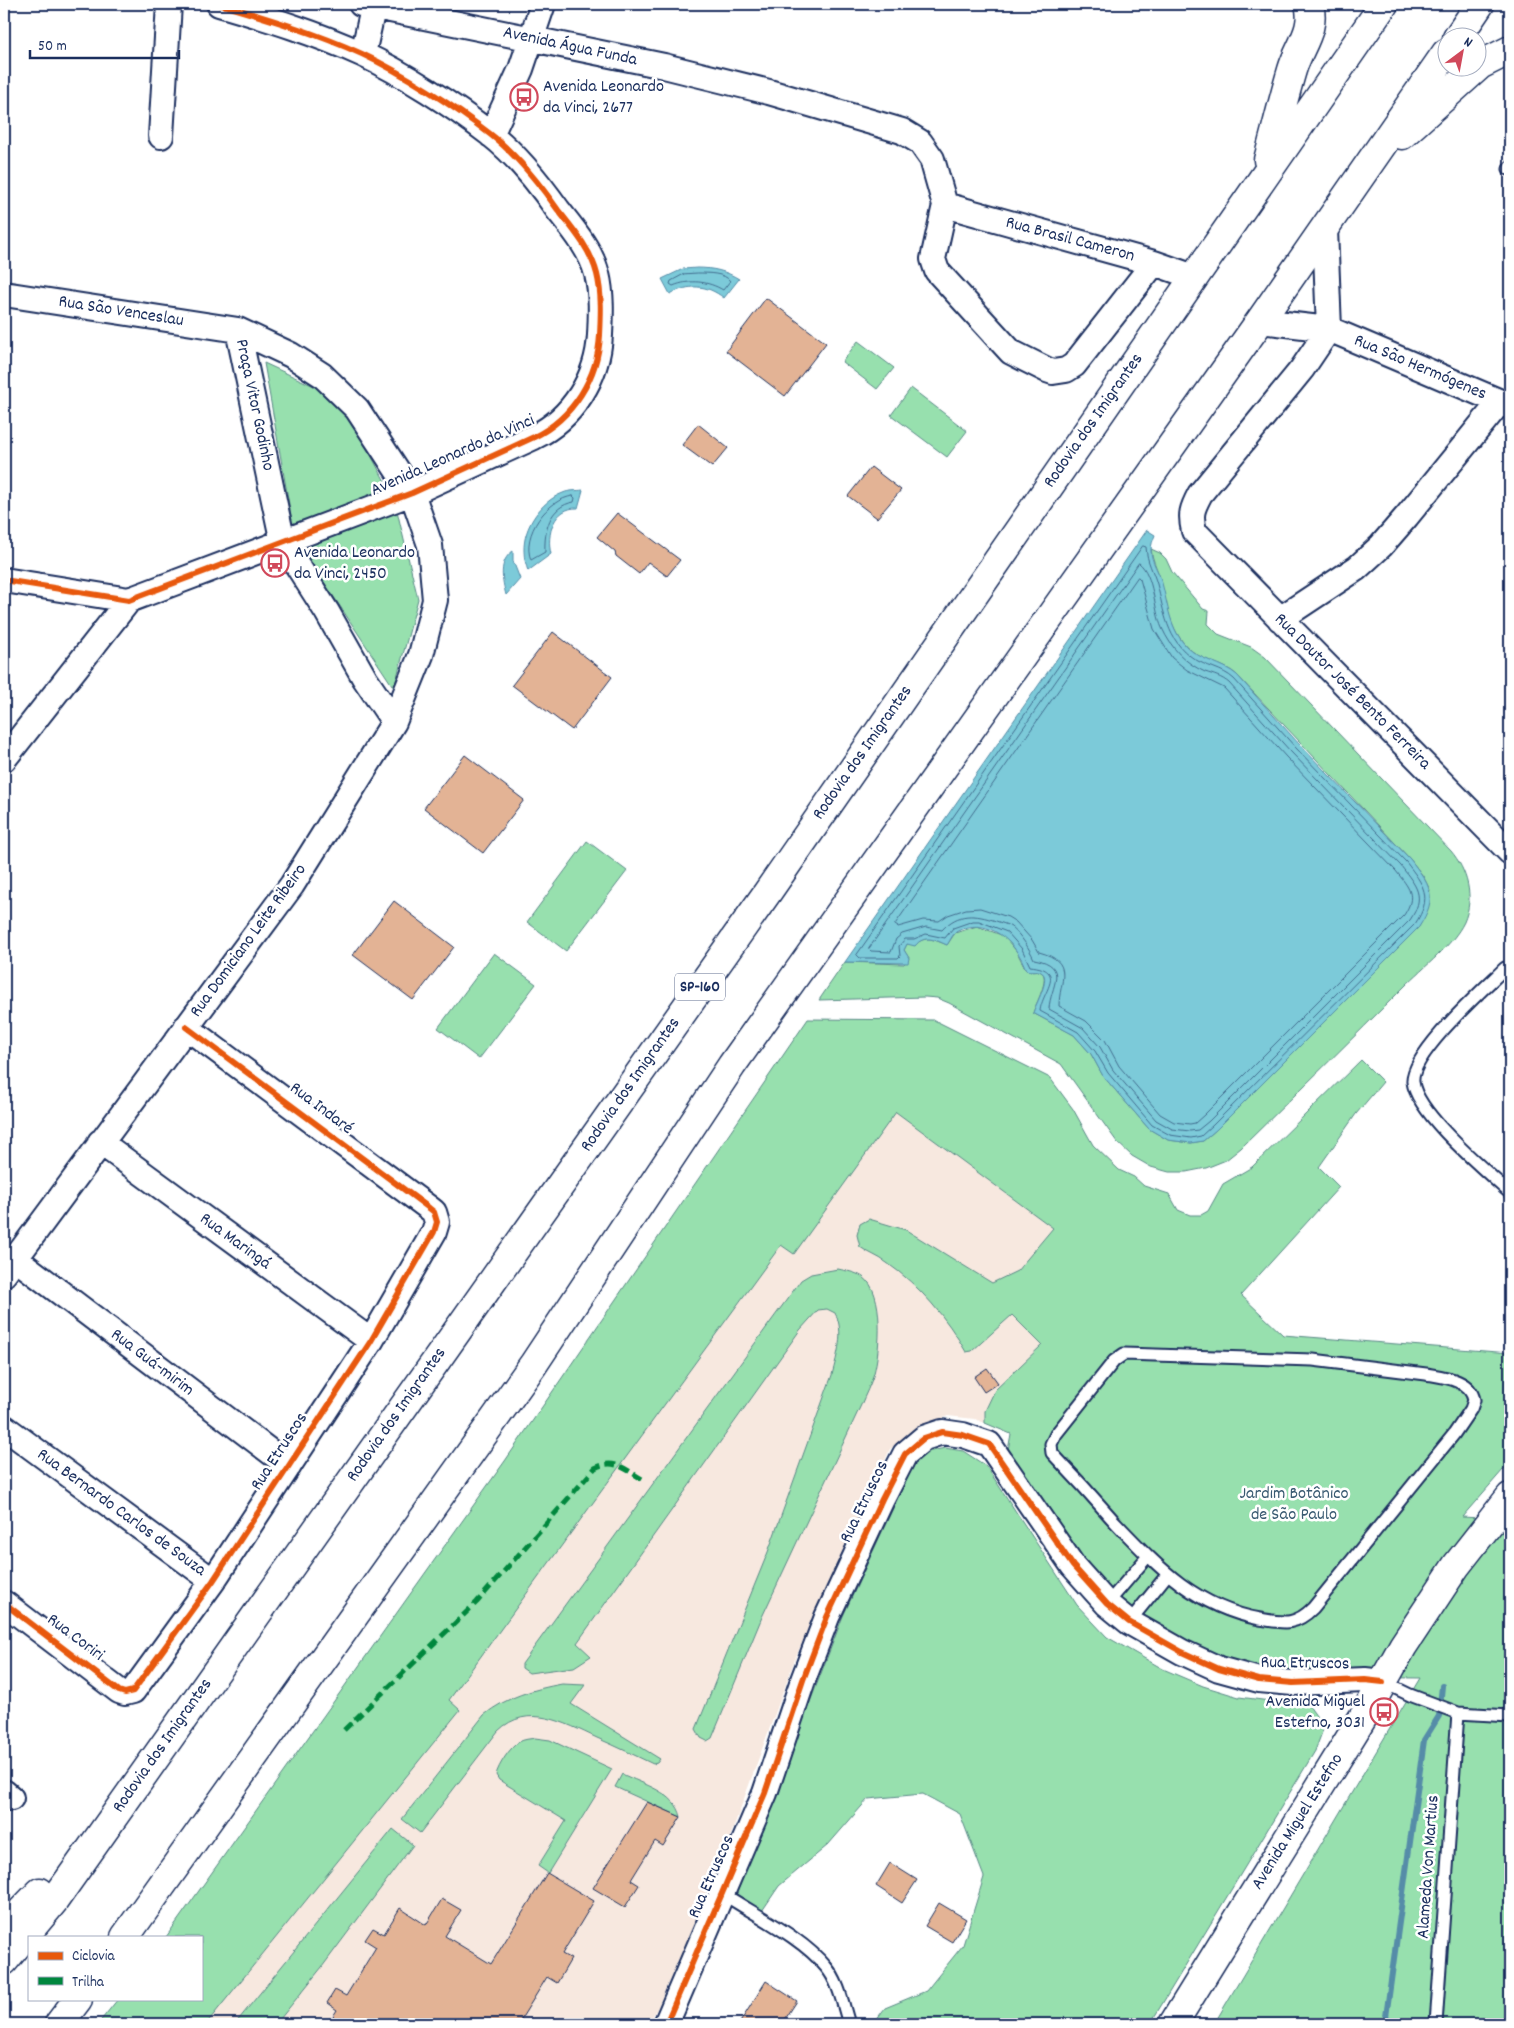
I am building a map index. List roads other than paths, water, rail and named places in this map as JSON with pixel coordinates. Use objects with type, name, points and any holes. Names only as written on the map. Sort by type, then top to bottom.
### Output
[{"type":"main road","points":[[1263,177],[1292,67],[1307,38],[1311,12],[1308,4]]},
{"type":"main road","name":"Rodovia dos Imigrantes","points":[[4,1961],[54,1901],[767,893],[1384,4]]},
{"type":"main road","points":[[1464,28],[1480,4]]},
{"type":"main road","points":[[1373,160],[1480,65],[1510,50]]},
{"type":"main road","points":[[126,1936],[533,1365],[732,1065],[1325,229],[1436,68]]},
{"type":"main road","name":"Avenida Miguel Estefno","points":[[1172,2024],[1356,1729],[1394,1688],[1403,1646],[1456,1566],[1510,1497]]},
{"type":"main road","points":[[4,1929],[116,1813]]},
{"type":"main road","points":[[59,2024],[77,2000]]},
{"type":"street","points":[[161,136],[169,4]]},
{"type":"street","name":"Avenida Leonardo da Vinci","points":[[4,580],[129,600],[412,493],[548,430],[578,399],[592,375],[599,352],[601,308],[597,274],[583,244],[548,196],[491,134],[424,89],[363,54],[316,35],[219,4]]},
{"type":"street","points":[[363,54],[370,4]]},
{"type":"street","name":"Avenida Água Funda","points":[[370,4],[664,66],[769,92],[902,131],[920,142],[932,159],[945,205]]},
{"type":"street","points":[[491,134],[521,69],[544,4]]},
{"type":"street","points":[[945,205],[933,259],[937,271],[1011,352],[1047,370],[1058,372],[1074,365],[1154,263]]},
{"type":"street","name":"Rua Brasil Cameron","points":[[945,205],[1154,263],[1194,277]]},
{"type":"street","points":[[1325,229],[1330,329]]},
{"type":"street","name":"Rua São Venceslau","points":[[4,294],[238,330]]},
{"type":"street","name":"Rua São Hermógenes","points":[[1260,321],[1330,329],[1505,404]]},
{"type":"street","name":"Rua Doutor José Bento Ferreira","points":[[1330,329],[1302,369],[1200,494],[1191,518],[1194,531],[1510,852]]},
{"type":"street","name":"Praça Vitor Godinho","points":[[238,330],[291,355],[322,375],[357,409],[412,493],[430,545],[434,600],[421,655],[394,722]]},
{"type":"street","name":"Praça Vitor Godinho","points":[[238,330],[283,542],[327,612],[365,679],[394,722]]},
{"type":"street","points":[[1280,619],[1357,568],[1381,546],[1505,404]]},
{"type":"street","points":[[4,759],[129,600]]},
{"type":"street","name":"Rua Domiciano Leite Ribeiro","points":[[10,1266],[292,885],[394,722]]},
{"type":"street","name":"Rua Indaré","points":[[186,1027],[429,1208],[436,1217]]},
{"type":"street","name":"Rua Maringá","points":[[100,1142],[371,1341]]},
{"type":"street","name":"Rua Etruscos","points":[[129,1692],[136,1688],[213,1582],[371,1341],[434,1232],[438,1222],[436,1217]]},
{"type":"street","name":"Rua Guá-mirim","points":[[10,1266],[289,1466]]},
{"type":"street","name":"Rua Bernardo Carlos de Souza","points":[[4,1427],[213,1582]]},
{"type":"street","name":"Rua Etruscos","points":[[666,2024],[765,1793],[803,1680],[827,1617],[905,1454],[924,1438],[942,1432],[963,1434],[989,1444],[1073,1566],[1106,1604],[1129,1622],[1197,1659],[1219,1669],[1258,1680],[1293,1683],[1365,1680],[1394,1688]]},
{"type":"street","name":"Rua Coriri","points":[[4,1603],[119,1690],[129,1692]]},
{"type":"lane","points":[[1505,968],[1426,1050],[1416,1068],[1413,1080],[1416,1094],[1427,1110],[1510,1193]]},
{"type":"lane","points":[[1124,1354],[1238,1356],[1313,1360],[1426,1374],[1454,1380],[1468,1388],[1474,1400],[1471,1409],[1454,1434],[1303,1618],[1290,1623],[1239,1615],[1211,1604],[1167,1574],[1082,1486],[1050,1448],[1056,1434],[1120,1356],[1124,1354]]},
{"type":"lane","points":[[1106,1604],[1148,1556]]},
{"type":"lane","points":[[1129,1622],[1167,1574]]},
{"type":"lane","points":[[1394,1688],[1453,1711],[1510,1716]]},
{"type":"lane","name":"Alameda Von Martius","points":[[1436,2024],[1453,1711]]},
{"type":"lane","points":[[722,1892],[778,1928],[808,1950],[826,1967],[837,1986],[849,2024]]},
{"type":"water","points":[[683,269],[719,270],[739,279],[724,298],[711,290],[698,287],[684,288],[670,294],[662,279]]},
{"type":"water","points":[[583,490],[578,508],[563,512],[554,523],[550,538],[551,554],[528,571],[524,556],[524,542],[535,516],[547,502],[555,497],[568,491]]},
{"type":"water","points":[[1147,530],[1155,535],[1151,548],[1152,559],[1161,579],[1173,625],[1181,640],[1193,652],[1225,667],[1237,675],[1300,745],[1410,859],[1423,876],[1430,891],[1429,907],[1419,927],[1217,1129],[1203,1141],[1191,1143],[1168,1140],[1149,1129],[1103,1076],[1091,1054],[1074,1035],[1033,1013],[1044,985],[1044,975],[1039,971],[1026,970],[1015,950],[999,934],[978,926],[967,927],[956,932],[947,945],[930,939],[922,940],[915,946],[907,944],[904,950],[909,958],[908,963],[845,962]]},
{"type":"water","points":[[513,551],[513,561],[520,579],[506,595],[502,571],[505,560]]},
{"type":"waterway","points":[[1385,2024],[1424,1740],[1439,1716],[1442,1686]]},
{"type":"place","name":"Avenida Leonardo da Vinci, 2677","points":[[524,97]]},
{"type":"place","name":"Avenida Leonardo da Vinci, 2450","points":[[275,563]]},
{"type":"place","name":"Avenida Miguel Estefno, 3031","points":[[1384,1712]]},
{"type":"park label","name":"Jardim Botânico de São Paulo","points":[[1294,1504]]}]
